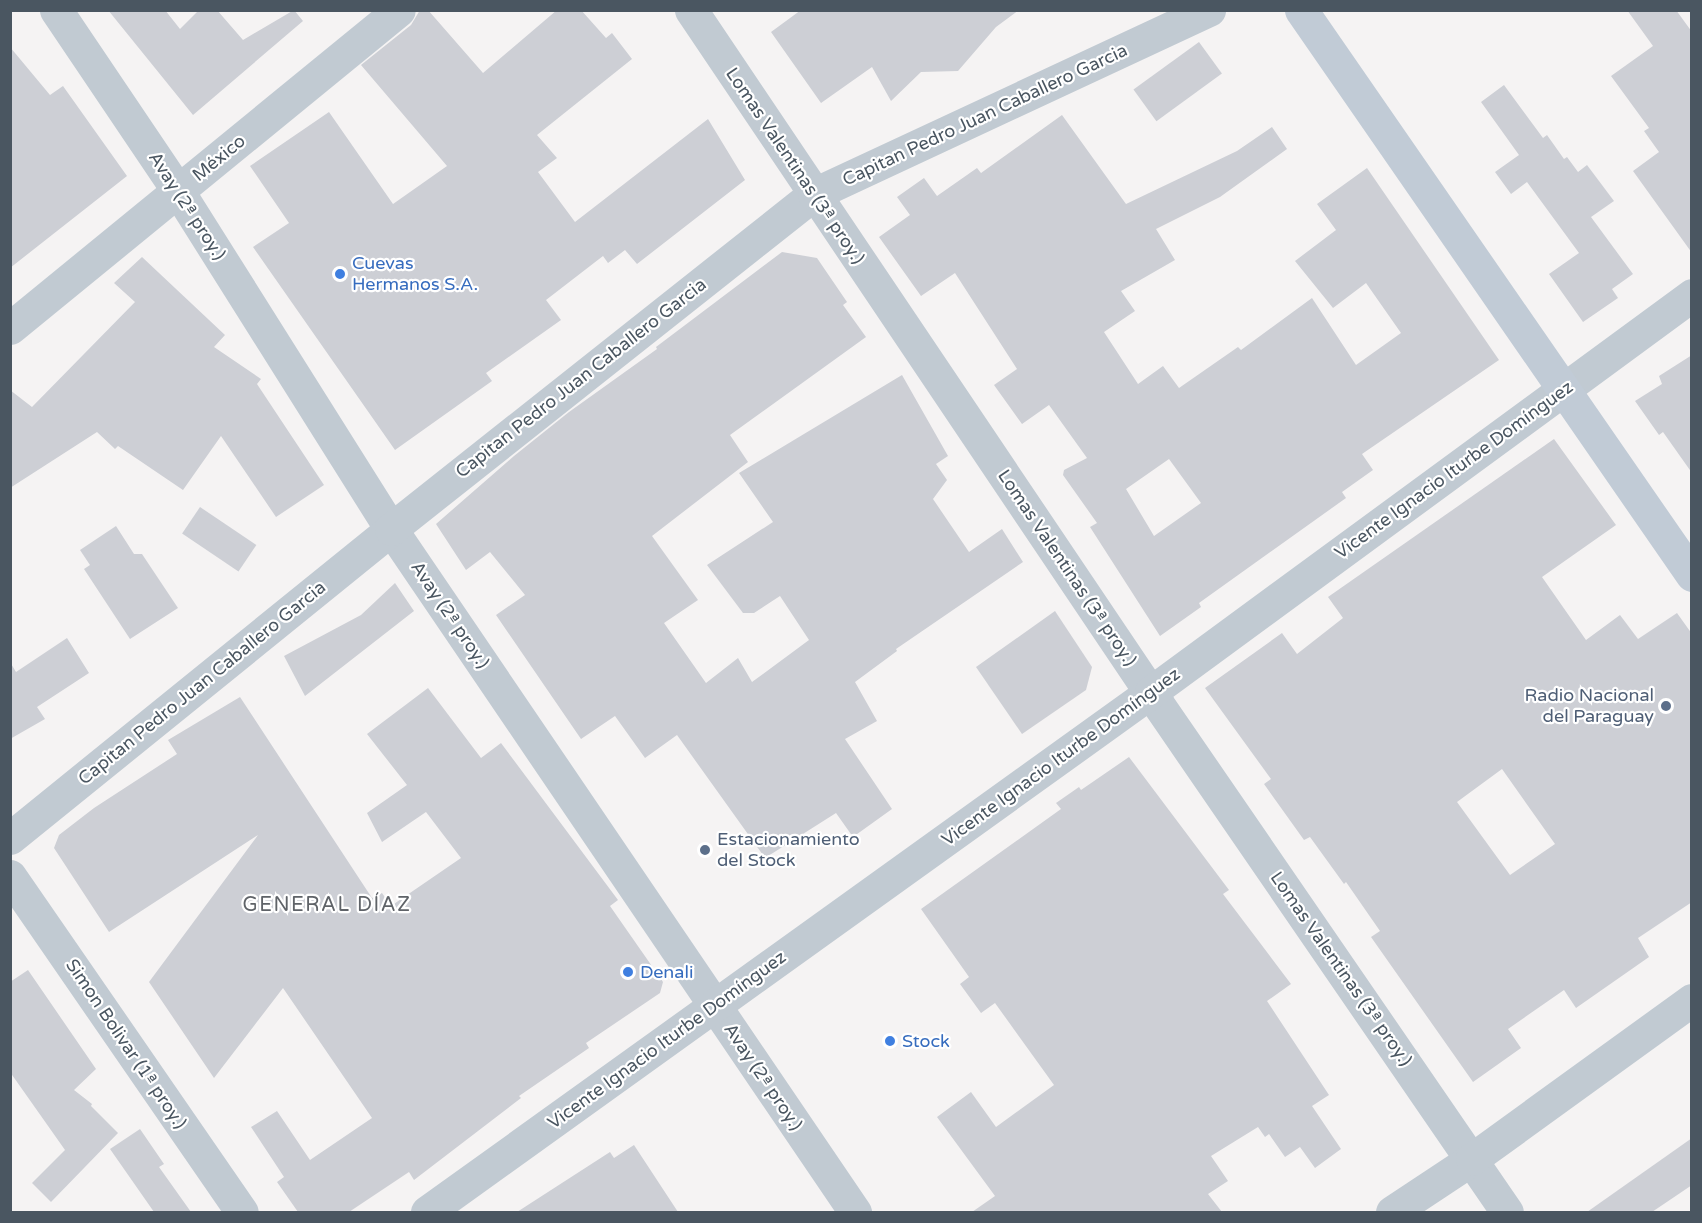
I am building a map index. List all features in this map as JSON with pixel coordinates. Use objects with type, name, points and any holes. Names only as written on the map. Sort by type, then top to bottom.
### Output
[{"type":"street","name":"Avay (2ª proy.)","points":[[56,10],[178,191],[391,529],[855,1212]]},
{"type":"street","name":"México","points":[[10,328],[399,10]]},
{"type":"street","name":"Lomas Valentinas (3ª proy.)","points":[[691,10],[1151,693],[1507,1212]]},
{"type":"street","name":"Capitan Pedro Juan Caballero Garcia","points":[[10,838],[391,529],[814,195],[1209,10]]},
{"type":"street","points":[[1301,10],[1692,575]]},
{"type":"street","name":"Vicente Ignacio Iturbe Domínguez","points":[[427,1212],[1151,693],[1692,295]]},
{"type":"street","name":"Simon Bolivar (1ª proy.)","points":[[10,876],[242,1212]]},
{"type":"street","points":[[1392,1212],[1472,1159],[1692,1000]]},
{"type":"building","points":[[108,10],[165,10],[180,29],[199,10],[217,10],[243,40],[294,10],[303,21],[193,115]]},
{"type":"building","points":[[420,10],[428,10],[483,73],[557,10],[581,10],[606,38],[612,33],[632,59],[537,135],[557,158],[538,172],[575,222],[708,119],[745,180],[637,264],[625,250],[608,263],[603,256],[546,300],[561,320],[486,373],[492,381],[395,450],[253,247],[289,223],[250,166],[329,112],[393,204],[447,166],[361,65],[411,25]]},
{"type":"building","points":[[801,10],[1019,10],[996,27],[958,71],[921,72],[891,101],[872,67],[821,103],[771,32]]},
{"type":"building","points":[[1627,10],[1676,10],[1692,32],[1692,253],[1633,171],[1659,152],[1644,131],[1649,128],[1611,76],[1653,46]]},
{"type":"building","points":[[1199,42],[1222,74],[1156,121],[1133,90]]},
{"type":"building","points":[[10,47],[50,95],[63,86],[127,176],[10,268]]},
{"type":"building","points":[[1504,85],[1543,138],[1547,135],[1564,159],[1567,157],[1578,172],[1587,165],[1614,201],[1591,217],[1633,274],[1612,289],[1618,298],[1583,322],[1549,274],[1579,253],[1527,182],[1511,194],[1495,172],[1519,155],[1481,102]]},
{"type":"building","points":[[1062,115],[1126,204],[1237,151],[1272,127],[1287,149],[1220,197],[1156,229],[1175,260],[1121,291],[1135,311],[1104,332],[1138,384],[1163,366],[1179,388],[1238,347],[1241,350],[1312,298],[1356,365],[1401,333],[1366,283],[1333,308],[1295,261],[1336,230],[1317,204],[1367,168],[1499,360],[1362,454],[1373,470],[1342,492],[1346,498],[1199,603],[1201,607],[1160,636],[1090,527],[1097,523],[1063,475],[1064,470],[1087,458],[1049,405],[1022,424],[994,385],[1017,369],[955,273],[921,296],[879,237],[910,215],[897,197],[924,178],[937,196],[977,168],[981,173]],"holes":[[[1169,459],[1201,503],[1154,536],[1126,489]]]},
{"type":"building","points":[[782,252],[817,258],[847,302],[843,305],[866,337],[730,435],[748,462],[652,536],[698,600],[664,623],[706,683],[738,658],[752,682],[809,640],[780,596],[754,613],[743,613],[707,565],[773,522],[739,473],[902,375],[948,456],[936,464],[947,480],[933,499],[969,552],[1002,529],[1023,562],[896,649],[897,651],[855,682],[877,721],[845,739],[892,809],[853,837],[836,813],[765,858],[677,735],[645,758],[615,716],[581,739],[496,615],[525,595],[490,552],[466,570],[436,524],[569,412],[657,349],[656,347]]},
{"type":"building","points":[[142,257],[225,335],[214,347],[261,379],[257,384],[324,485],[276,517],[221,436],[183,490],[118,446],[115,449],[97,432],[10,488],[10,390],[32,407],[135,302],[114,283]]},
{"type":"building","points":[[1692,355],[1692,473],[1663,432],[1659,435],[1635,401],[1662,384],[1659,376]]},
{"type":"building","points":[[1554,439],[1616,525],[1542,577],[1586,640],[1620,615],[1638,639],[1677,613],[1692,634],[1692,902],[1638,938],[1649,957],[1576,1008],[1564,990],[1508,1029],[1521,1048],[1473,1082],[1371,937],[1380,931],[1346,882],[1344,884],[1310,837],[1304,840],[1264,784],[1271,779],[1205,688],[1282,633],[1297,654],[1343,618],[1328,597]],"holes":[[[1502,769],[1555,844],[1510,875],[1457,802]]]},
{"type":"building","points":[[200,507],[256,545],[238,572],[182,534]]},
{"type":"building","points":[[116,526],[134,554],[142,554],[178,608],[130,639],[84,569],[90,565],[80,550]]},
{"type":"building","points":[[395,583],[414,611],[305,696],[284,656],[361,615]]},
{"type":"building","points":[[1055,611],[1092,667],[1086,690],[1022,734],[976,667]]},
{"type":"building","points":[[67,638],[89,673],[37,707],[45,719],[10,739],[10,662],[16,672]]},
{"type":"building","points":[[428,688],[481,758],[501,743],[618,900],[610,906],[663,982],[660,993],[586,1043],[589,1048],[519,1096],[521,1098],[414,1180],[409,1172],[349,1212],[298,1212],[277,1182],[284,1177],[251,1127],[277,1111],[310,1160],[372,1118],[283,988],[214,1078],[149,982],[258,835],[109,932],[54,848],[59,835],[94,808],[177,754],[168,740],[240,697],[372,898],[382,893],[391,906],[461,858],[426,812],[382,842],[367,813],[407,785],[367,734]]},
{"type":"building","points":[[1129,757],[1229,890],[1223,894],[1291,984],[1267,1001],[1329,1095],[1312,1106],[1341,1149],[1315,1168],[1300,1147],[1285,1157],[1269,1134],[1265,1137],[1258,1127],[1211,1156],[1228,1181],[1208,1194],[1222,1212],[972,1212],[995,1196],[937,1117],[971,1092],[996,1127],[1054,1085],[995,1003],[981,1013],[960,984],[969,977],[921,909],[1061,809],[1056,803],[1079,787],[1081,790]]},
{"type":"building","points":[[28,970],[96,1069],[74,1090],[92,1104],[91,1106],[118,1133],[51,1202],[32,1183],[65,1150],[10,1072],[10,982]]},
{"type":"building","points":[[140,1129],[164,1164],[159,1167],[191,1212],[154,1212],[110,1149]]},
{"type":"building","points":[[1692,1138],[1692,1185],[1652,1212],[1587,1212]]},
{"type":"building","points":[[634,1145],[678,1212],[517,1212],[610,1152],[614,1158]]},
{"type":"place","name":"Cuevas Hermanos S.A.","points":[[340,274]]},
{"type":"place","name":"Radio Nacional del Paraguay","points":[[1666,706]]},
{"type":"place","name":"Estacionamiento del Stock","points":[[705,850]]},
{"type":"place","name":"Denali","points":[[628,972]]},
{"type":"place","name":"Stock","points":[[890,1041]]},
{"type":"district","name":"GENERAL DÍAZ","points":[[327,905]]}]
